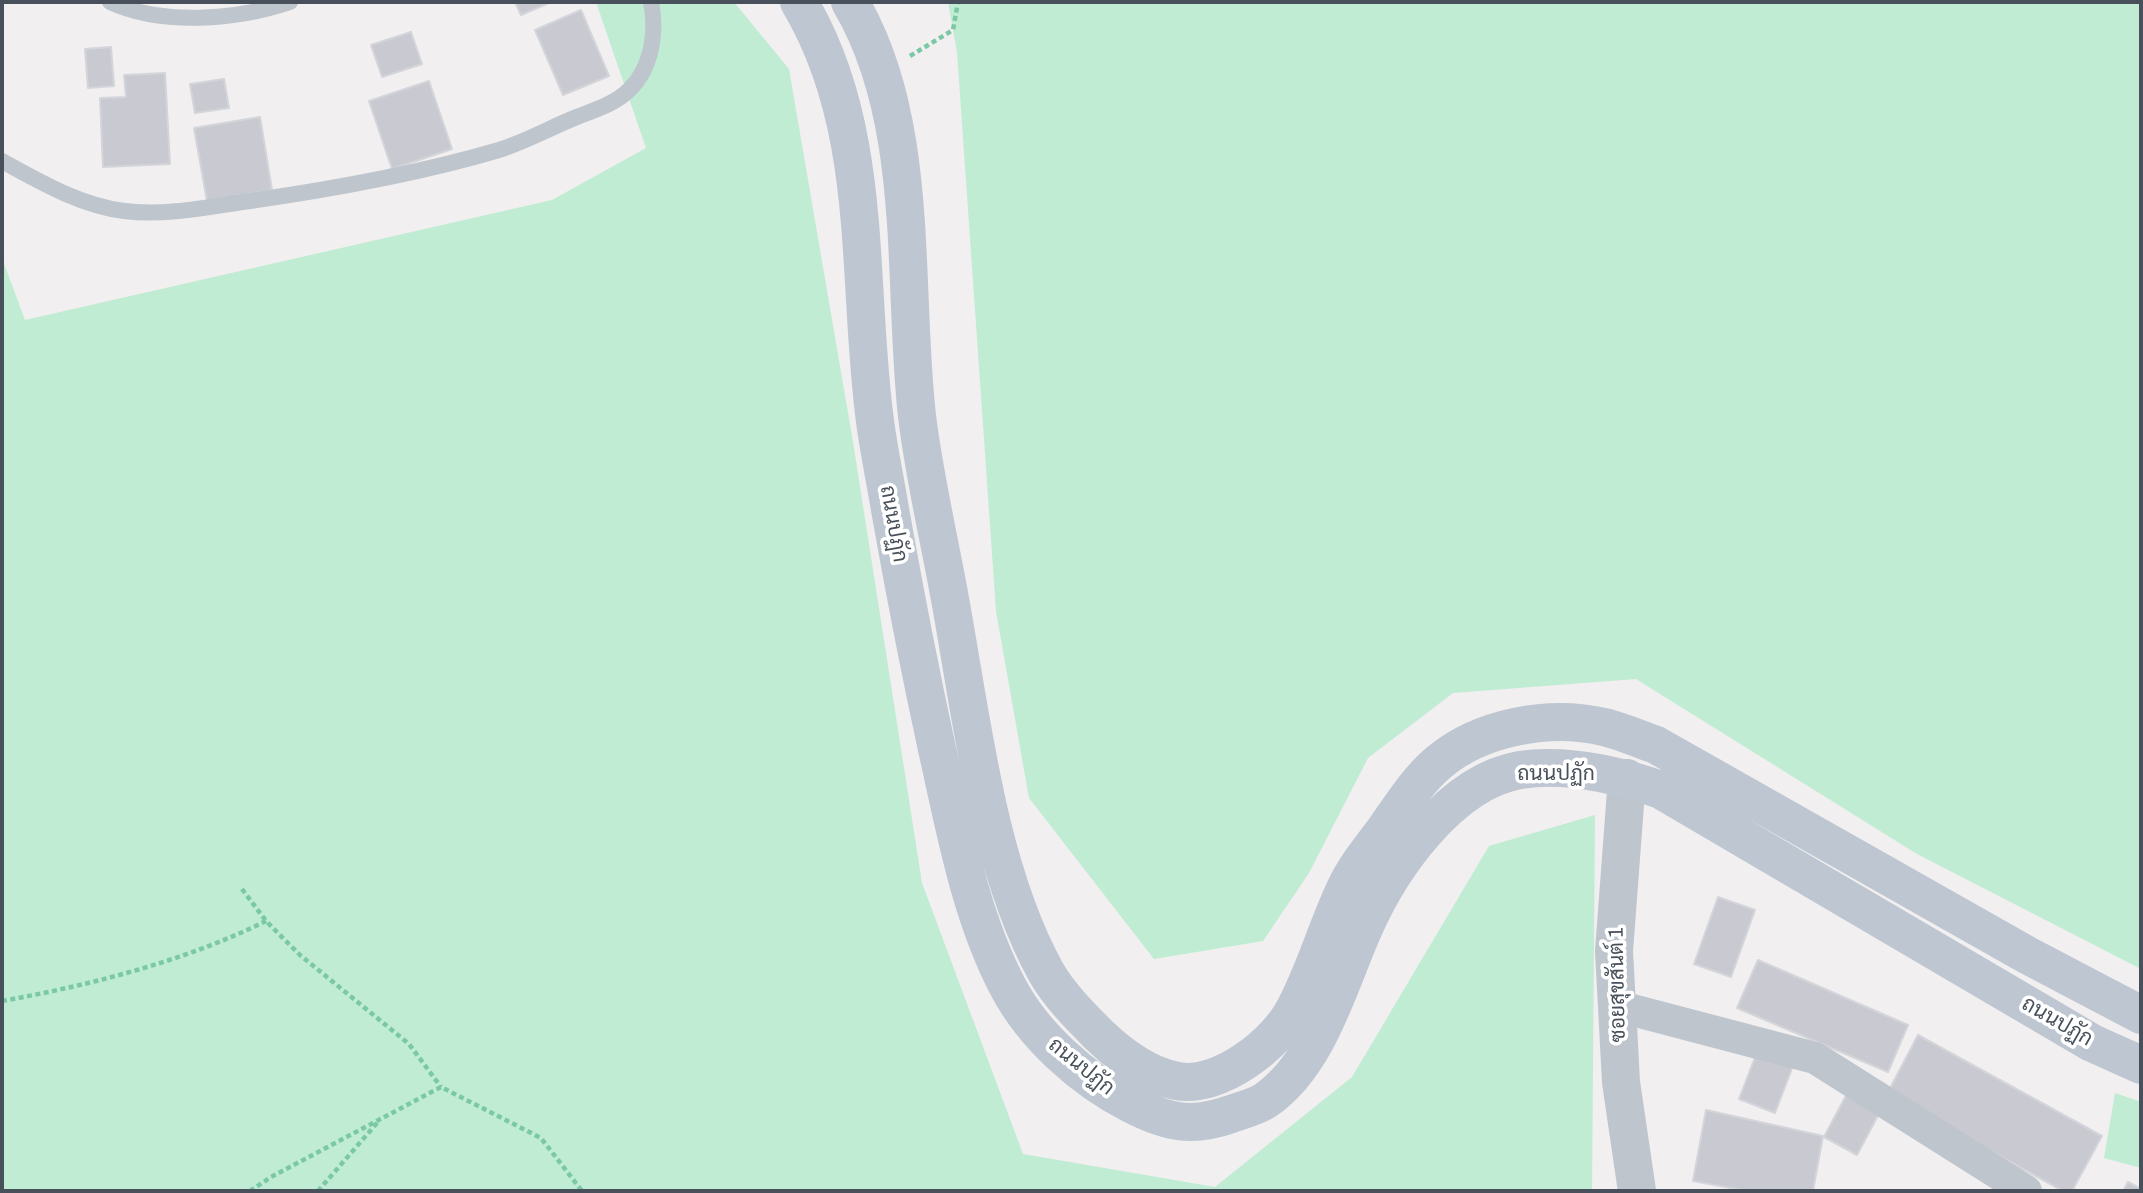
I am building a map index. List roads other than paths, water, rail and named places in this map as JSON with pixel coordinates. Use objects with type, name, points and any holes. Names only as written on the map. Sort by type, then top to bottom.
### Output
[{"type":"main road","name":"ถนนปฏัก","points":[[799,2],[819,35],[831,65],[847,122],[861,226],[874,421],[908,618],[953,819],[988,942],[1008,989],[1036,1029],[1098,1086],[1162,1118],[1202,1124],[1263,1103],[1284,1084],[1303,1060],[1339,994],[1365,926],[1404,856],[1447,810],[1483,782],[1520,770],[1562,770],[1626,778],[1661,790],[2091,1042],[2141,1065]]},
{"type":"main road","name":"ถนนปฏัก","points":[[850,2],[880,74],[897,133],[918,423],[981,774],[995,835],[1022,915],[1047,973],[1076,1012],[1118,1053],[1158,1077],[1192,1084],[1228,1073],[1264,1044],[1294,1012],[1347,883],[1415,786],[1439,762],[1468,743],[1548,721],[1602,726],[1656,745],[2027,955],[2141,1015]]},
{"type":"street","name":"ซอยสุขสันต์ 1","points":[[1626,778],[1614,951],[1621,1082],[1637,1191]]},
{"type":"street","points":[[1617,1006],[1815,1058],[2026,1191]]},
{"type":"lane","points":[[110,2],[139,11],[183,16],[228,15],[290,2]]},
{"type":"lane","points":[[2,161],[72,197],[105,207],[144,212],[177,212],[321,191],[462,160],[521,142],[613,102],[629,91],[641,75],[651,54],[654,31],[650,2]]}]
